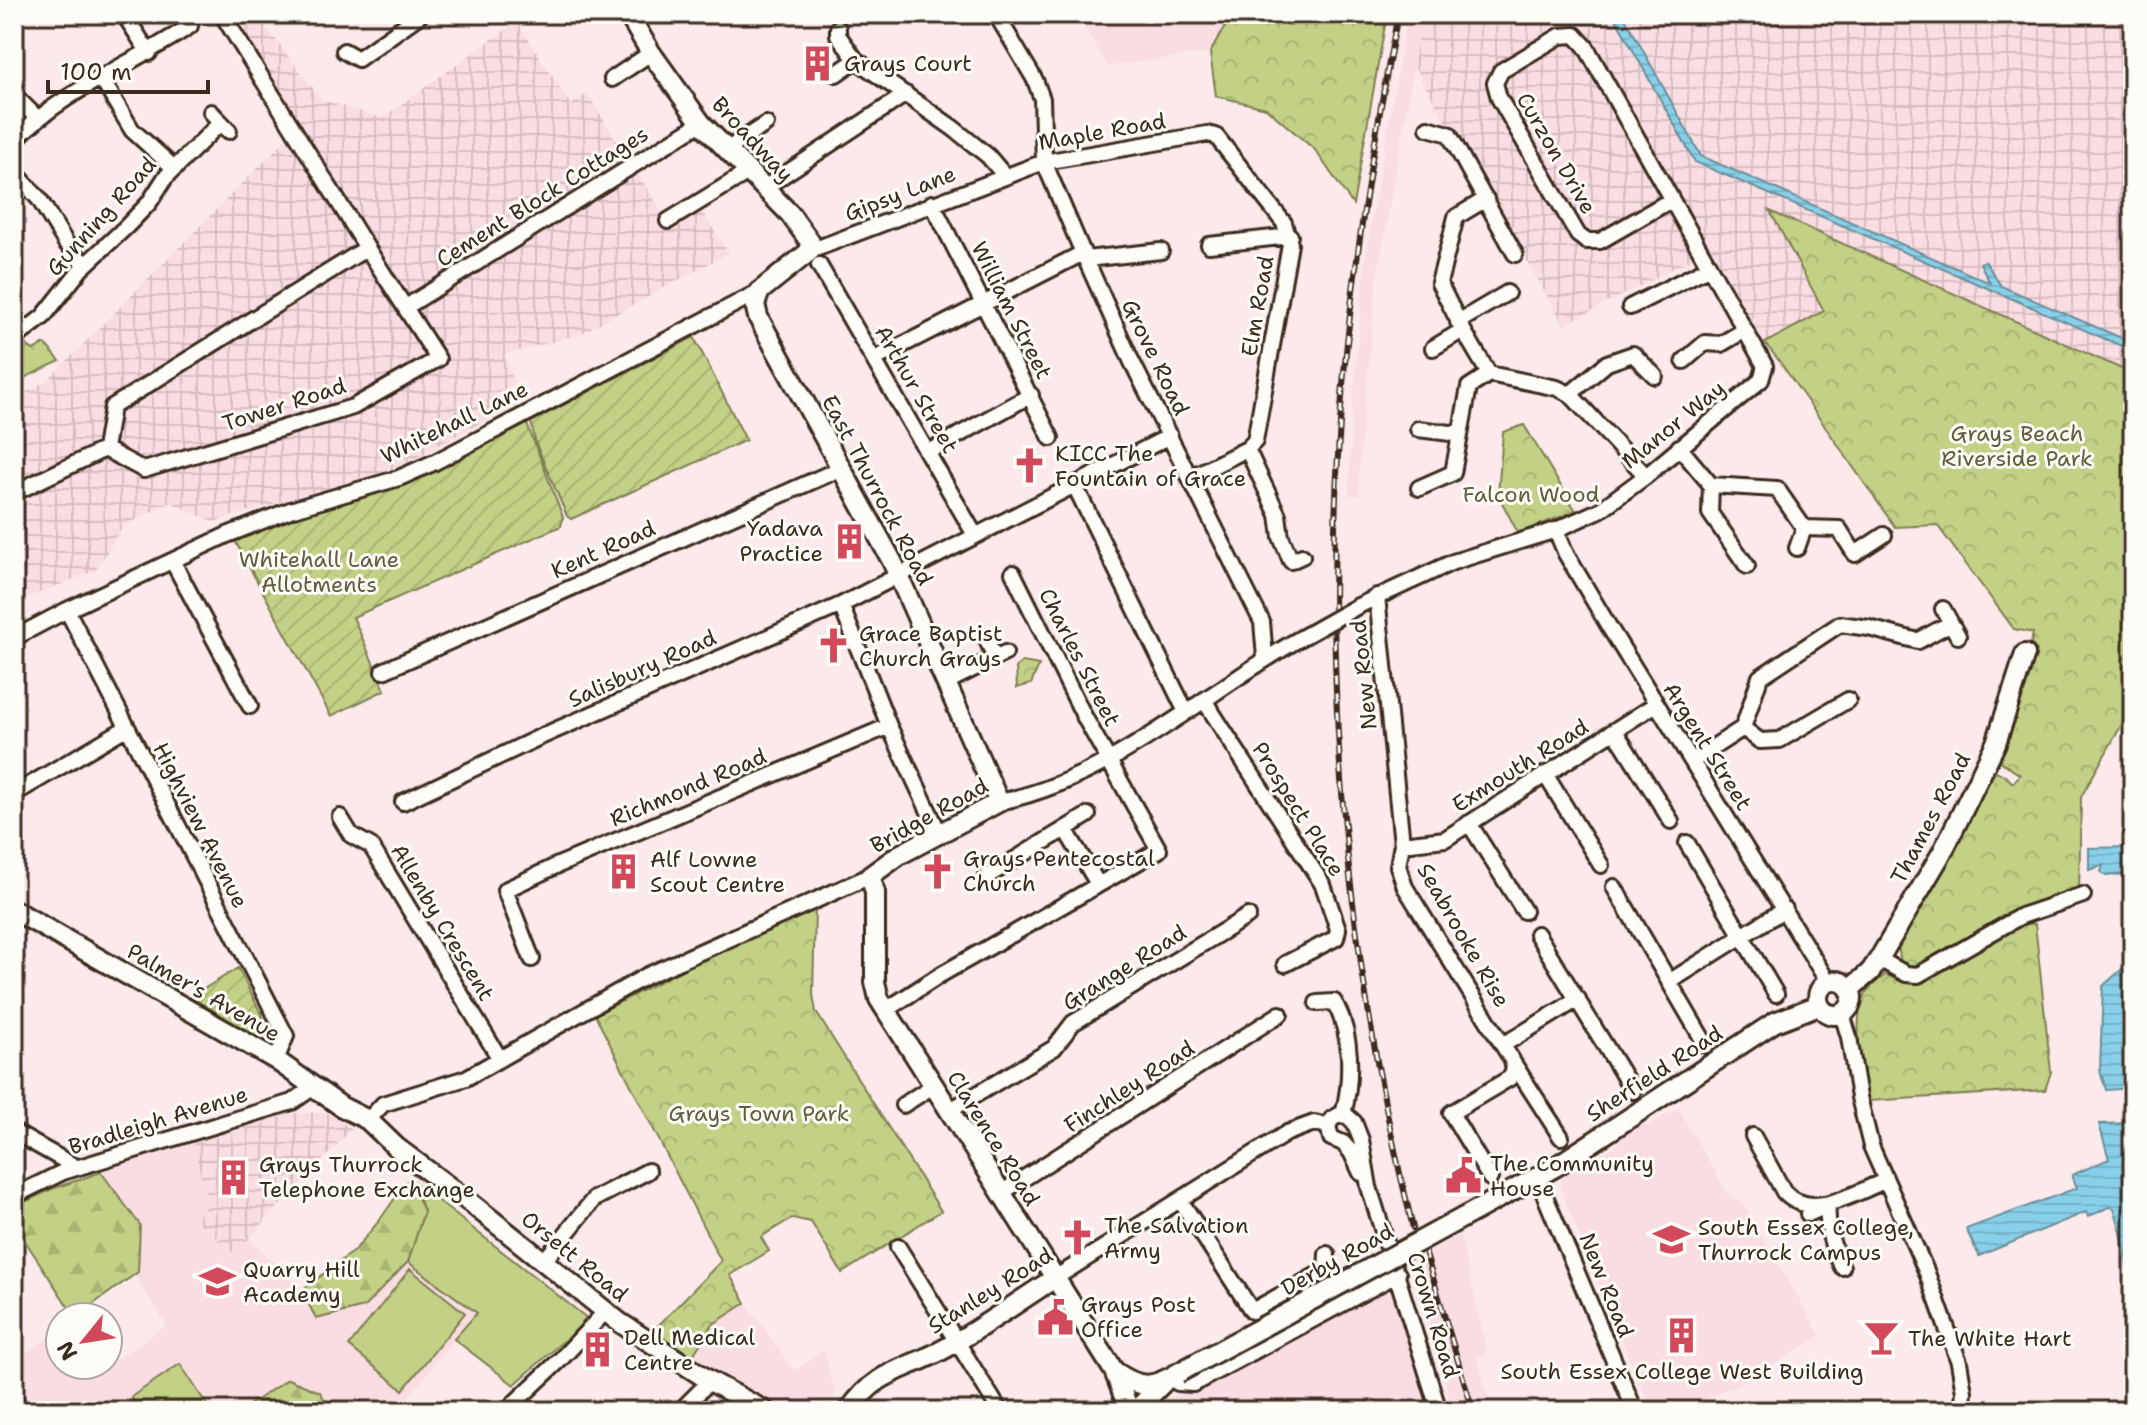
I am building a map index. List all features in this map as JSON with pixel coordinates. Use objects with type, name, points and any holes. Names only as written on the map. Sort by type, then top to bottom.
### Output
[{"type":"main road","name":"Broadway","points":[[629,17],[701,123],[790,214],[810,242],[815,258]]},
{"type":"main road","name":"Whitehall Lane","points":[[760,291],[815,258]]},
{"type":"main road","name":"East Thurrock Road","points":[[760,291],[755,304],[758,317],[898,575],[999,802]]},
{"type":"main road","name":"Thames Road","points":[[1850,989],[1870,972],[1879,959],[1953,833],[1996,743],[2025,654]]},
{"type":"main road","name":"Bridge Road","points":[[870,876],[899,855],[999,802]]},
{"type":"main road","name":"Clarence Road","points":[[870,876],[876,901],[875,982],[879,999],[1114,1371],[1126,1402],[1123,1411]]},
{"type":"main road","name":"Palmer's Avenue","points":[[14,910],[276,1060],[342,1107],[368,1120]]},
{"type":"main road","points":[[1828,982],[1843,982],[1850,989],[1852,1003],[1842,1014],[1831,1015],[1819,1005],[1818,994],[1828,982]]},
{"type":"main road","name":"Sherfield Road","points":[[1519,1187],[1775,1022],[1819,1005]]},
{"type":"main road","name":"Orsett Road","points":[[368,1120],[396,1147],[605,1312],[710,1381],[765,1411]]},
{"type":"main road","name":"Derby Road","points":[[1114,1371],[1139,1386],[1149,1386],[1171,1377],[1519,1187]]},
{"type":"main road","name":"Stanley Road","points":[[849,1411],[862,1393],[881,1377],[956,1342],[1055,1278]]},
{"type":"main road","name":"Derby Road","points":[[1135,1411],[1171,1377]]},
{"type":"street","points":[[124,14],[149,53]]},
{"type":"street","name":"Tower Road","points":[[105,449],[144,470],[353,407],[438,359],[222,14]]},
{"type":"street","points":[[344,51],[358,59],[421,14]]},
{"type":"street","points":[[996,14],[1035,80],[1042,99],[1044,162]]},
{"type":"street","points":[[14,141],[37,118],[74,92],[149,53],[190,26]]},
{"type":"street","points":[[838,28],[838,35],[856,60],[988,156],[1005,176]]},
{"type":"street","name":"Curzon Drive","points":[[1671,200],[1600,241],[1586,241],[1578,235],[1499,98],[1495,83],[1501,71],[1560,36],[1575,35],[1586,47],[1765,366]]},
{"type":"street","points":[[612,79],[651,53]]},
{"type":"street","points":[[836,74],[856,60]]},
{"type":"street","points":[[101,78],[132,130],[174,168]]},
{"type":"street","points":[[764,188],[906,94]]},
{"type":"street","points":[[14,95],[37,118]]},
{"type":"street","name":"Gunning Road","points":[[14,339],[43,317],[64,287],[149,203],[174,168],[220,121]]},
{"type":"street","name":"Cement Block Cottages","points":[[406,307],[701,123]]},
{"type":"street","points":[[726,150],[766,124]]},
{"type":"street","points":[[1428,128],[1449,134],[1515,254]]},
{"type":"street","name":"Maple Road","points":[[1005,176],[1044,162],[1207,134]]},
{"type":"street","name":"Elm Road","points":[[1207,134],[1216,136],[1223,143],[1284,223],[1290,236],[1255,441],[1247,449]]},
{"type":"street","name":"Grove Road","points":[[1044,162],[1131,360],[1262,622],[1265,658]]},
{"type":"street","points":[[14,171],[20,189],[39,199],[66,243],[85,265]]},
{"type":"street","points":[[668,221],[748,172]]},
{"type":"street","name":"Gipsy Lane","points":[[815,258],[932,203],[1005,176]]},
{"type":"street","points":[[1486,199],[1456,217],[1439,283],[1489,374]]},
{"type":"street","name":"William Street","points":[[932,203],[1051,438]]},
{"type":"street","points":[[1209,245],[1290,236]]},
{"type":"street","points":[[14,493],[105,449],[112,407],[367,248]]},
{"type":"street","points":[[875,359],[984,302],[1085,256],[1161,251]]},
{"type":"street","name":"Arthur Street","points":[[815,258],[975,535]]},
{"type":"street","points":[[1630,307],[1708,268]]},
{"type":"street","name":"Whitehall Lane","points":[[14,638],[227,535],[290,510],[399,478],[435,462],[760,291]]},
{"type":"street","points":[[1433,348],[1507,293]]},
{"type":"street","points":[[1684,361],[1705,343],[1721,344],[1745,330]]},
{"type":"street","points":[[1570,394],[1607,363],[1633,354],[1655,376]]},
{"type":"street","name":"Manor Way","points":[[1556,530],[1600,510],[1646,476],[1761,380],[1765,366]]},
{"type":"street","points":[[1419,488],[1453,473],[1469,387],[1489,374],[1557,388],[1570,394],[1646,476]]},
{"type":"street","points":[[928,452],[1031,395]]},
{"type":"street","points":[[1418,429],[1459,434]]},
{"type":"street","name":"Salisbury Road","points":[[403,802],[540,737],[841,605],[1170,436]]},
{"type":"street","points":[[1679,447],[1711,485],[1710,513],[1747,566]]},
{"type":"street","points":[[1191,477],[1247,449],[1278,515],[1281,537],[1291,561],[1302,556]]},
{"type":"street","name":"Kent Road","points":[[383,671],[842,468]]},
{"type":"street","points":[[1074,484],[1186,712]]},
{"type":"street","points":[[1711,485],[1777,489],[1804,528]]},
{"type":"street","points":[[1804,528],[1839,529],[1855,554],[1884,535]]},
{"type":"street","points":[[1797,548],[1804,528]]},
{"type":"street","name":"Bridge Road","points":[[999,802],[1037,791],[1108,761],[1265,658],[1377,596],[1453,562],[1556,530]]},
{"type":"street","name":"Argent Street","points":[[1556,530],[1566,554],[1656,704],[1828,982]]},
{"type":"street","points":[[173,562],[250,706]]},
{"type":"street","name":"Charles Street","points":[[1013,573],[1108,761],[1159,850],[1098,884]]},
{"type":"street","name":"New Road","points":[[1377,596],[1402,844]]},
{"type":"street","points":[[841,605],[889,726],[939,833]]},
{"type":"street","points":[[1692,761],[1743,728],[1760,677],[1840,624],[1918,641],[1954,630],[1943,609]]},
{"type":"street","name":"Highview Avenue","points":[[67,610],[286,1036],[276,1060]]},
{"type":"street","points":[[947,682],[1000,655],[986,638]]},
{"type":"street","name":"Prospect Place","points":[[1204,700],[1323,885],[1338,929],[1336,938],[1285,964]]},
{"type":"street","points":[[1743,728],[1760,741],[1780,740],[1848,700]]},
{"type":"street","name":"Exmouth Road","points":[[1402,844],[1445,839],[1656,704]]},
{"type":"street","name":"Richmond Road","points":[[532,959],[505,890],[889,726]]},
{"type":"street","points":[[14,794],[126,728]]},
{"type":"street","points":[[1615,731],[1671,821]]},
{"type":"street","points":[[1545,774],[1601,865]]},
{"type":"street","points":[[986,877],[1088,815]]},
{"type":"street","name":"Allenby Crescent","points":[[340,817],[351,835],[371,846],[500,1059]]},
{"type":"street","points":[[1469,823],[1524,911]]},
{"type":"street","points":[[886,1010],[940,975],[1098,884],[1065,829]]},
{"type":"street","points":[[1687,843],[1776,994]]},
{"type":"street","name":"Seabrooke Rise","points":[[1402,844],[1398,866],[1405,887],[1561,1137]]},
{"type":"street","name":"Bridge Road","points":[[368,1120],[383,1104],[466,1078],[646,976],[870,876]]},
{"type":"street","points":[[1614,887],[1706,1045]]},
{"type":"street","points":[[1879,959],[1906,974],[1918,975],[2021,916],[2083,895]]},
{"type":"street","points":[[1669,982],[1785,909]]},
{"type":"street","name":"Grange Road","points":[[949,1111],[1054,1048],[1073,1023],[1248,916]]},
{"type":"street","points":[[1537,934],[1633,1091]]},
{"type":"street","points":[[1503,1045],[1578,999]]},
{"type":"street","points":[[1317,1003],[1334,1002],[1339,1009],[1348,1053],[1349,1090],[1343,1115]]},
{"type":"street","name":"Finchley Road","points":[[1001,1193],[1280,1014]]},
{"type":"street","points":[[1842,1014],[1871,1146],[1927,1273],[1959,1362],[1964,1392],[1962,1411]]},
{"type":"street","points":[[1490,1178],[1451,1113],[1510,1078],[1514,1071],[1512,1060]]},
{"type":"street","points":[[903,1105],[933,1086]]},
{"type":"street","name":"Bradleigh Avenue","points":[[14,1196],[76,1167],[292,1102],[314,1087]]},
{"type":"street","points":[[1343,1115],[1351,1118],[1356,1131],[1352,1139],[1343,1143],[1331,1138],[1328,1126],[1335,1117],[1343,1115]]},
{"type":"street","name":"Stanley Road","points":[[1055,1278],[1287,1133],[1314,1123],[1328,1126]]},
{"type":"street","name":"Crown Road","points":[[1356,1131],[1361,1140],[1369,1187],[1439,1411]]},
{"type":"street","points":[[14,1132],[76,1167]]},
{"type":"street","points":[[1753,1136],[1790,1199],[1804,1204],[1828,1205]]},
{"type":"street","name":"Crown Road","points":[[1343,1143],[1369,1187]]},
{"type":"street","points":[[544,1261],[594,1199],[648,1171]]},
{"type":"street","name":"New Road","points":[[1537,1177],[1635,1411]]},
{"type":"street","points":[[1808,1214],[1885,1181]]},
{"type":"street","points":[[1180,1200],[1252,1311],[1326,1270],[1327,1254]]},
{"type":"street","points":[[1828,1205],[1826,1223],[1842,1267]]},
{"type":"street","points":[[898,1247],[1000,1411]]},
{"type":"street","points":[[1171,1377],[1178,1383],[1193,1384],[1398,1274]]},
{"type":"street","points":[[506,1411],[605,1312]]},
{"type":"street","points":[[680,1411],[710,1381]]},
{"type":"street","points":[[14,1399],[22,1411]]},
{"type":"shaded area","points":[[239,14],[256,14],[322,100],[382,118],[517,22],[571,105],[587,94],[668,221],[697,204],[728,253],[580,334],[504,355],[515,383],[494,396],[502,411],[401,466],[213,522],[171,502],[122,527],[96,570],[14,603],[14,399],[48,380],[294,131],[227,22]]},
{"type":"shaded area","points":[[1076,14],[1232,14],[1210,53],[1108,66]]},
{"type":"shaded area","points":[[1408,14],[1423,14],[1377,277],[1359,464],[1359,496],[1349,495],[1352,411],[1366,251]]},
{"type":"shaded area","points":[[1423,14],[2133,14],[2133,374],[1772,211],[1824,311],[1765,343],[1711,249],[1564,325],[1413,65]]},
{"type":"shaded area","name":"South Essex College, Thurrock Campus","points":[[1678,1108],[1730,1198],[1742,1202],[1820,1336],[1752,1377],[1679,1411],[1653,1411],[1560,1187],[1563,1176],[1587,1159],[1594,1160],[1617,1145],[1624,1134],[1640,1122],[1647,1126]]},
{"type":"shaded area","points":[[293,1113],[327,1113],[352,1129],[234,1254],[195,1219],[208,1204],[193,1144]]},
{"type":"shaded area","name":"Quarry Hill Academy","points":[[193,1144],[208,1204],[196,1219],[249,1238],[302,1290],[316,1319],[364,1307],[408,1262],[477,1313],[398,1411],[331,1411],[320,1392],[288,1379],[240,1411],[34,1411],[14,1384],[14,1361],[44,1341],[44,1381],[124,1381],[124,1354],[167,1325],[134,1275],[138,1271],[140,1225],[101,1172]]},
{"type":"shaded area","points":[[1460,1235],[1487,1353],[1477,1357],[1491,1411],[1452,1411],[1411,1261]]},
{"type":"shaded area","points":[[1392,1284],[1429,1411],[1148,1409],[1378,1289]]},
{"type":"shaded area","points":[[746,1303],[794,1371],[825,1350],[831,1381],[837,1392],[823,1411],[786,1411],[692,1357],[712,1325]]},
{"type":"green space","points":[[1232,14],[1387,14],[1353,205],[1315,150],[1266,108],[1216,96],[1210,53]]},
{"type":"green space","name":"Grays Beach Riverside Park","points":[[1770,211],[2133,374],[2133,710],[2126,717],[2081,797],[2079,891],[2018,910],[1914,966],[1901,963],[1898,946],[1995,772],[2013,783],[2020,775],[2000,761],[2028,657],[2035,659],[2037,650],[2030,648],[2033,633],[2014,629],[1937,525],[1895,527],[1765,343],[1824,311]]},
{"type":"green space","points":[[694,337],[746,440],[571,519],[536,444],[531,422]]},
{"type":"green space","points":[[23,342],[33,350],[45,344],[60,361],[14,383],[14,348]]},
{"type":"green space","name":"Whitehall Lane Allotments","points":[[527,424],[563,517],[561,526],[353,617],[385,690],[331,716],[235,541],[292,519],[416,480]]},
{"type":"green space","name":"Falcon Wood","points":[[1524,425],[1576,511],[1518,533],[1498,495],[1503,432]]},
{"type":"green space","points":[[1022,662],[1039,665],[1031,684],[1017,688],[1016,667]]},
{"type":"green space","name":"Grays Town Park","points":[[815,909],[813,995],[816,1012],[941,1211],[842,1273],[811,1222],[792,1218],[761,1237],[769,1251],[730,1275],[746,1303],[712,1325],[692,1357],[651,1333],[721,1261],[595,1015],[789,914]]},
{"type":"green space","points":[[2024,923],[2035,924],[2051,1072],[2045,1090],[1869,1101],[1861,1061],[1859,1016],[1870,988],[1885,975],[1917,982]]},
{"type":"green space","points":[[238,968],[272,1035],[268,1040],[262,1040],[191,997]]},
{"type":"green space","points":[[101,1172],[140,1225],[138,1272],[97,1301],[65,1301],[14,1224],[14,1207],[52,1189]]},
{"type":"green space","points":[[409,1178],[588,1319],[514,1385],[454,1339],[477,1313],[408,1262],[424,1211]]},
{"type":"green space","points":[[409,1178],[424,1211],[408,1262],[364,1307],[316,1319],[302,1290],[355,1250]]},
{"type":"green space","points":[[410,1269],[465,1313],[403,1390],[349,1346]]},
{"type":"green space","points":[[180,1364],[211,1411],[140,1411],[131,1397]]},
{"type":"green space","points":[[288,1379],[320,1392],[331,1411],[240,1411]]},
{"type":"water","points":[[1613,14],[1623,14],[1701,156],[1990,283],[1980,263],[1985,261],[2001,286],[2133,343],[2133,351],[1695,162]]},
{"type":"water","points":[[2133,847],[2133,873],[2106,876],[2101,872],[2103,865],[2089,870],[2089,848]]},
{"type":"water","points":[[2133,968],[2133,1088],[2106,1090],[2100,1070],[2103,986],[2121,970]]},
{"type":"water","points":[[2133,1123],[2133,1314],[2125,1250],[2114,1208],[2109,1207],[2088,1217],[2086,1212],[1979,1256],[1966,1229],[2077,1188],[2072,1175],[2109,1159],[2099,1124]]},
{"type":"railway","points":[[1398,14],[1366,193],[1354,283],[1344,373],[1334,588],[1336,696],[1354,911],[1369,1018],[1413,1228]]},
{"type":"railway","points":[[1425,1251],[1473,1411]]},
{"type":"place","name":"Grays Court","points":[[818,63]]},
{"type":"place","name":"KICC The Fountain of Grace","points":[[1029,466]]},
{"type":"place","name":"Yadava Practice","points":[[849,541]]},
{"type":"place","name":"Grace Baptist Church Grays","points":[[833,646]]},
{"type":"place","name":"Grays Pentecostal Church","points":[[937,871]]},
{"type":"place","name":"Alf Lowne Scout Centre","points":[[624,872]]},
{"type":"place","name":"The Community House","points":[[1464,1176]]},
{"type":"place","name":"Grays Thurrock Telephone Exchange","points":[[233,1177]]},
{"type":"place","name":"The Salvation Army","points":[[1078,1238]]},
{"type":"place","name":"South Essex College, Thurrock Campus","points":[[1672,1240]]},
{"type":"place","name":"Quarry Hill Academy","points":[[217,1282]]},
{"type":"place","name":"Grays Post Office","points":[[1055,1317]]},
{"type":"place","name":"South Essex College West Building","points":[[1682,1335]]},
{"type":"place","name":"The White Hart","points":[[1882,1338]]},
{"type":"place","name":"Dell Medical Centre","points":[[598,1350]]}]
